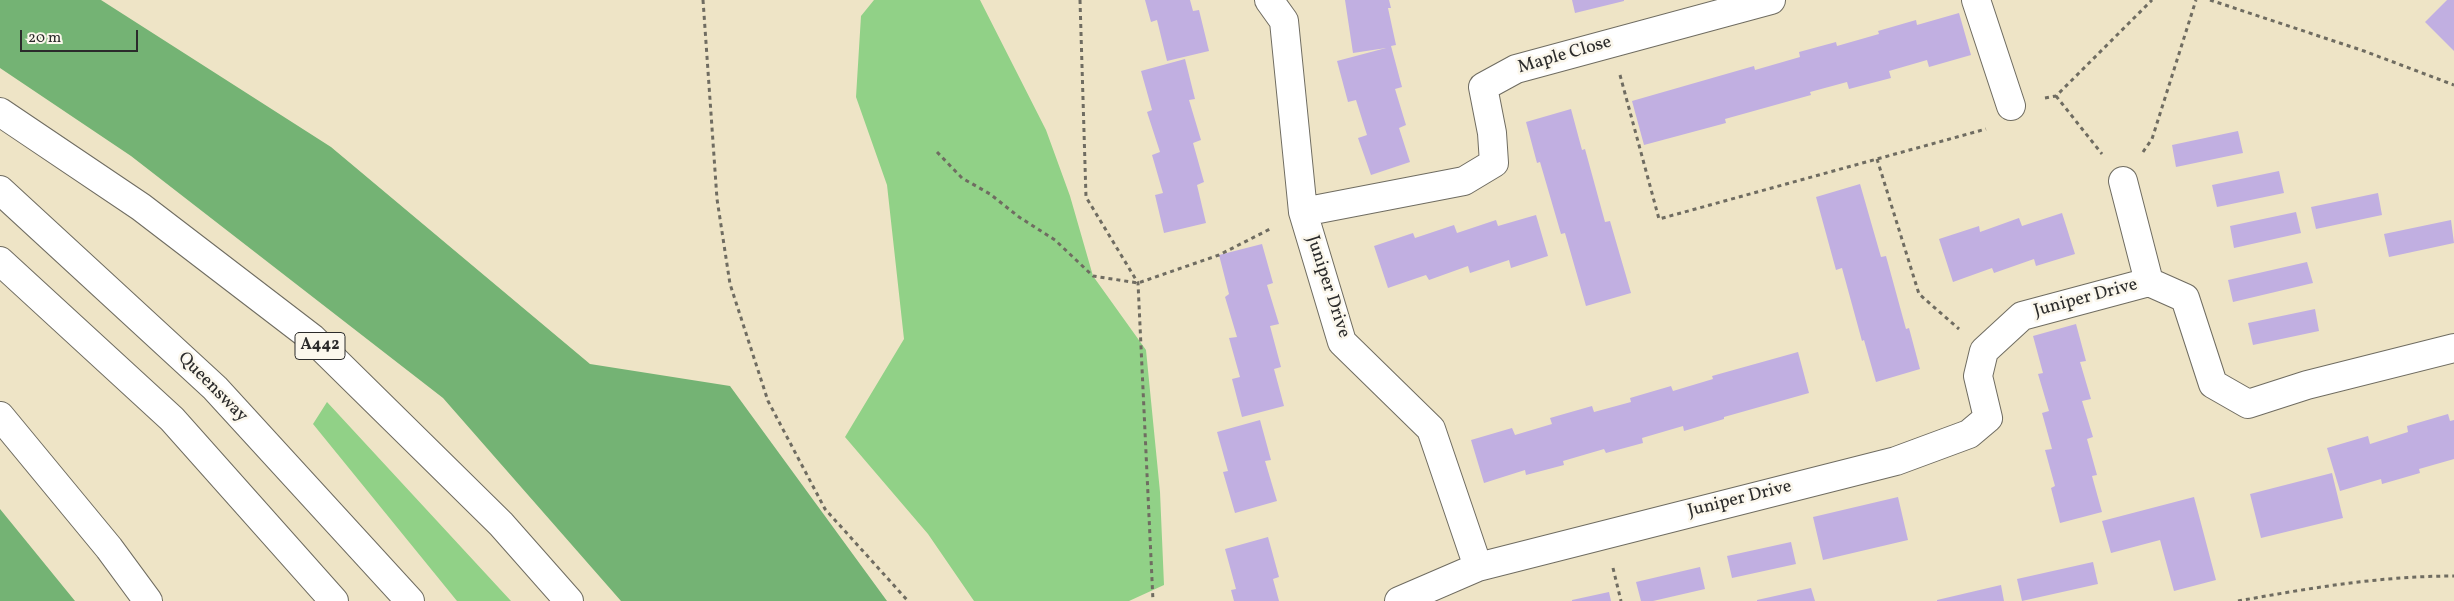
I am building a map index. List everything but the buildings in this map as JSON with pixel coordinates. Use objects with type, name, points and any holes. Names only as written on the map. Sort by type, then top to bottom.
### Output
[{"type":"main road","name":"Juniper Drive","points":[[1269,0],[1284,21],[1304,212],[1342,342],[1430,429],[1478,567]]},
{"type":"main road","name":"Maple Close","points":[[1304,212],[1464,181],[1494,163],[1492,133],[1482,87],[1516,69],[1771,0]]},
{"type":"main road","points":[[1976,0],[2011,106]]},
{"type":"main road","name":"A442","points":[[0,112],[141,207],[312,338],[502,524],[569,601]]},
{"type":"main road","points":[[2123,181],[2149,282]]},
{"type":"main road","name":"Queensway","points":[[0,190],[215,388],[410,601]]},
{"type":"main road","points":[[0,261],[172,419],[334,601]]},
{"type":"main road","name":"Juniper Drive","points":[[1399,601],[1478,567],[1896,461],[1969,434],[1988,418],[1978,376],[1984,351],[2022,316],[2149,282],[2185,298],[2213,384],[2248,404],[2307,385],[2454,348]]},
{"type":"main road","points":[[0,416],[109,548],[148,601]]},
{"type":"path","points":[[704,0],[717,199],[730,284],[768,402],[825,509],[908,601]]},
{"type":"path","points":[[1080,0],[1086,198],[1138,283],[1152,601]]},
{"type":"path","points":[[1611,43],[1659,219],[2001,125],[2011,106],[2056,96],[2152,0]]},
{"type":"path","points":[[2056,96],[2123,181],[2152,139],[2196,0]]},
{"type":"path","points":[[2210,0],[2364,51],[2454,85]]},
{"type":"path","points":[[937,152],[962,178],[990,194],[1018,217],[1055,240],[1093,276],[1138,283],[1219,255],[1304,212]]},
{"type":"path","points":[[1877,159],[1919,294],[1984,351]]},
{"type":"path","points":[[2238,601],[2323,586],[2417,576],[2454,576]]},
{"type":"green space","points":[[0,0],[101,0],[331,147],[590,364],[730,386],[887,601],[621,601],[443,398],[131,156],[0,68]]},
{"type":"green space","points":[[874,0],[980,0],[1046,130],[1070,196],[1093,276],[1146,350],[1160,492],[1164,585],[1129,601],[974,601],[928,534],[845,437],[904,339],[887,185],[856,97],[861,16]]},
{"type":"green space","points":[[327,402],[511,601],[457,601],[313,424]]},
{"type":"green space","points":[[0,509],[75,601],[0,601]]}]
